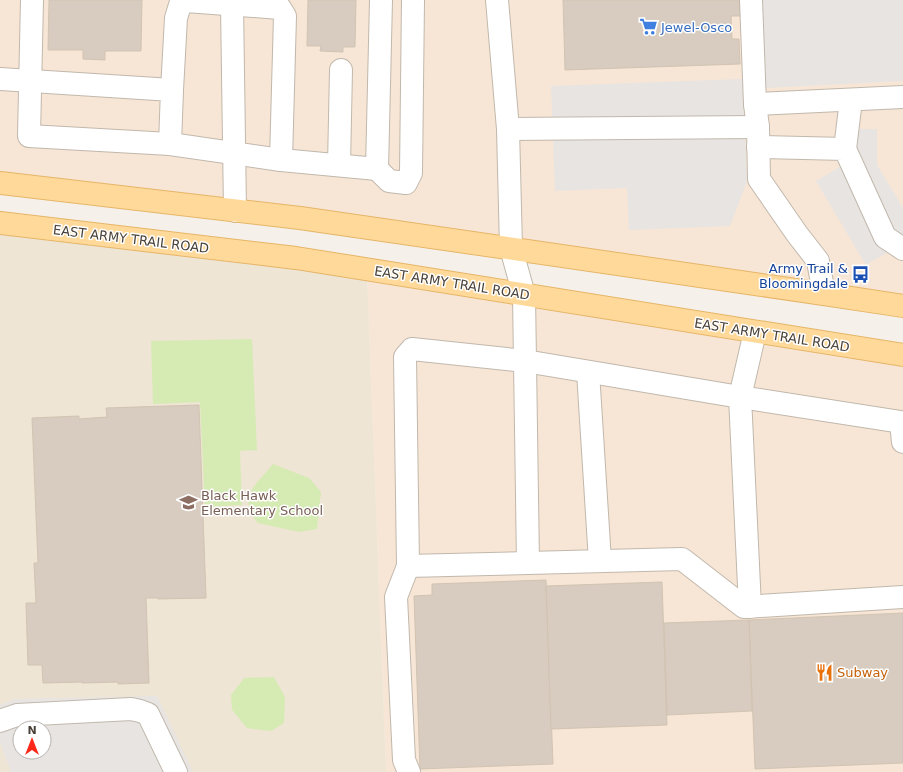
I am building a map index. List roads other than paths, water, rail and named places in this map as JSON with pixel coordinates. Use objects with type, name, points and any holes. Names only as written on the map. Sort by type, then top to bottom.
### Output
[{"type":"main road","points":[[0,183],[300,218],[903,306]]},
{"type":"main road","name":"EAST ARMY TRAIL ROAD","points":[[0,223],[296,258],[903,356]]},
{"type":"lane","points":[[32,0],[29,136],[170,144],[281,160],[377,169],[389,181],[406,183],[411,173],[414,0]]},
{"type":"lane","points":[[377,169],[381,0]]},
{"type":"lane","points":[[497,0],[508,128],[510,248],[524,295],[528,563]]},
{"type":"lane","points":[[751,0],[755,104],[760,179],[797,234],[818,261],[824,294]]},
{"type":"lane","points":[[170,144],[176,18],[180,6],[186,1],[280,8],[285,16],[281,160]]},
{"type":"lane","points":[[232,4],[235,211]]},
{"type":"lane","points":[[339,165],[342,70]]},
{"type":"lane","points":[[0,79],[172,90]]},
{"type":"lane","points":[[755,104],[903,97]]},
{"type":"lane","points":[[851,100],[845,149],[885,237],[903,249]]},
{"type":"lane","points":[[508,128],[758,137],[845,149]]},
{"type":"lane","points":[[750,607],[740,397],[755,332]]},
{"type":"lane","points":[[409,772],[404,760],[396,597],[408,566],[405,357],[412,349],[525,361],[740,397],[902,428]]},
{"type":"lane","points":[[588,372],[600,561]]},
{"type":"lane","points":[[408,566],[682,559],[744,607],[903,597]]},
{"type":"lane","points":[[0,721],[17,715],[131,709],[140,711],[148,714],[176,772]]},
{"type":"place","name":"Jewel-Osco","points":[[648,27]]},
{"type":"place","name":"Army Trail & Bloomingdale","points":[[861,275]]},
{"type":"place","name":"Black Hawk Elementary School","points":[[188,502]]},
{"type":"place","name":"Subway","points":[[824,672]]}]
